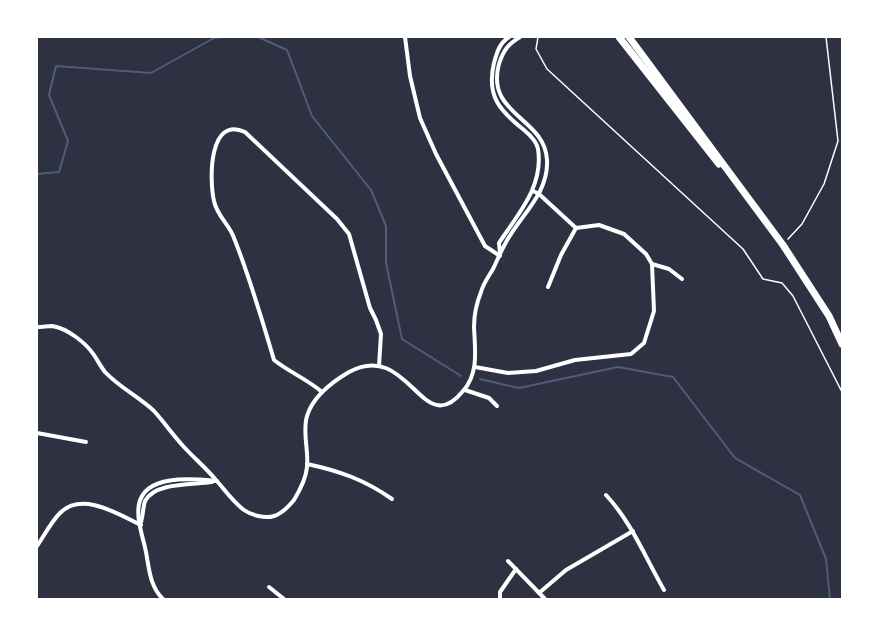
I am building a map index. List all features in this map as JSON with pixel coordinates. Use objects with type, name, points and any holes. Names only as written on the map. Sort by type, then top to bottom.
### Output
[{"type":"highway","points":[[614,37],[648,76]]},
{"type":"highway","points":[[619,37],[648,76],[706,148],[753,203]]},
{"type":"highway","points":[[625,37],[641,56],[646,57]]},
{"type":"highway","points":[[630,37],[783,245],[829,316],[842,344]]},
{"type":"street","points":[[405,37],[409,69],[420,118],[436,154],[485,246],[500,256]]},
{"type":"street","points":[[500,256],[499,243],[533,191],[538,175],[538,147],[531,136],[503,114],[496,101],[492,85],[493,67],[498,48],[509,37]]},
{"type":"street","points":[[37,327],[54,326],[74,336],[92,352],[104,372],[153,410],[182,445],[236,503],[246,511],[257,515],[273,516],[291,504],[300,491],[306,477],[308,464],[305,435],[306,417],[312,404],[322,392],[351,372],[369,365],[379,366],[394,371],[403,377],[429,403],[435,406],[448,404],[465,390],[475,367],[476,347],[474,325],[481,289],[500,256],[504,245],[539,194],[547,161],[545,145],[537,132],[510,110],[502,98],[498,85],[498,68],[504,51],[509,44],[520,37]]},
{"type":"street","points":[[322,392],[310,382],[283,367],[274,360],[244,262],[232,233],[217,212],[210,180],[216,144],[221,135],[227,130],[234,128],[245,132],[337,219],[350,234],[370,308],[381,334],[379,366]]},
{"type":"street","points":[[533,191],[539,194],[576,228]]},
{"type":"street","points":[[475,367],[508,373],[529,372],[587,358],[614,357],[631,354],[644,343],[654,311],[652,264],[646,254],[624,234],[599,225],[576,228]]},
{"type":"street","points":[[548,287],[561,255],[576,228]]},
{"type":"street","points":[[652,264],[669,269],[682,279]]},
{"type":"street","points":[[465,390],[489,398],[497,406]]},
{"type":"street","points":[[37,433],[86,442]]},
{"type":"street","points":[[308,464],[350,475],[376,487],[392,499]]},
{"type":"street","points":[[163,599],[156,592],[152,579],[138,515],[139,502],[147,490],[159,483],[190,479],[218,482]]},
{"type":"street","points":[[606,495],[620,510],[633,531],[664,590]]},
{"type":"street","points":[[37,546],[59,513],[68,507],[80,504],[95,505],[141,524]]},
{"type":"street","points":[[539,593],[566,570],[633,531]]},
{"type":"street","points":[[508,561],[545,599]]},
{"type":"street","points":[[500,599],[500,592],[516,568]]},
{"type":"street","points":[[268,587],[284,599]]},
{"type":"path","points":[[538,37],[536,49],[547,69],[743,249],[763,279],[782,283],[793,296],[842,392]]},
{"type":"path","points":[[783,245],[802,224],[824,184],[838,141],[826,37]]},
{"type":"waterway","points":[[37,174],[59,172],[68,141],[49,95],[56,66],[151,73],[214,38],[222,37]]},
{"type":"waterway","points":[[258,37],[287,50],[312,116],[371,190],[386,226],[386,263],[402,339],[461,376]]},
{"type":"waterway","points":[[480,379],[519,388],[618,367],[673,377],[735,458],[800,495],[826,559],[830,599]]}]
